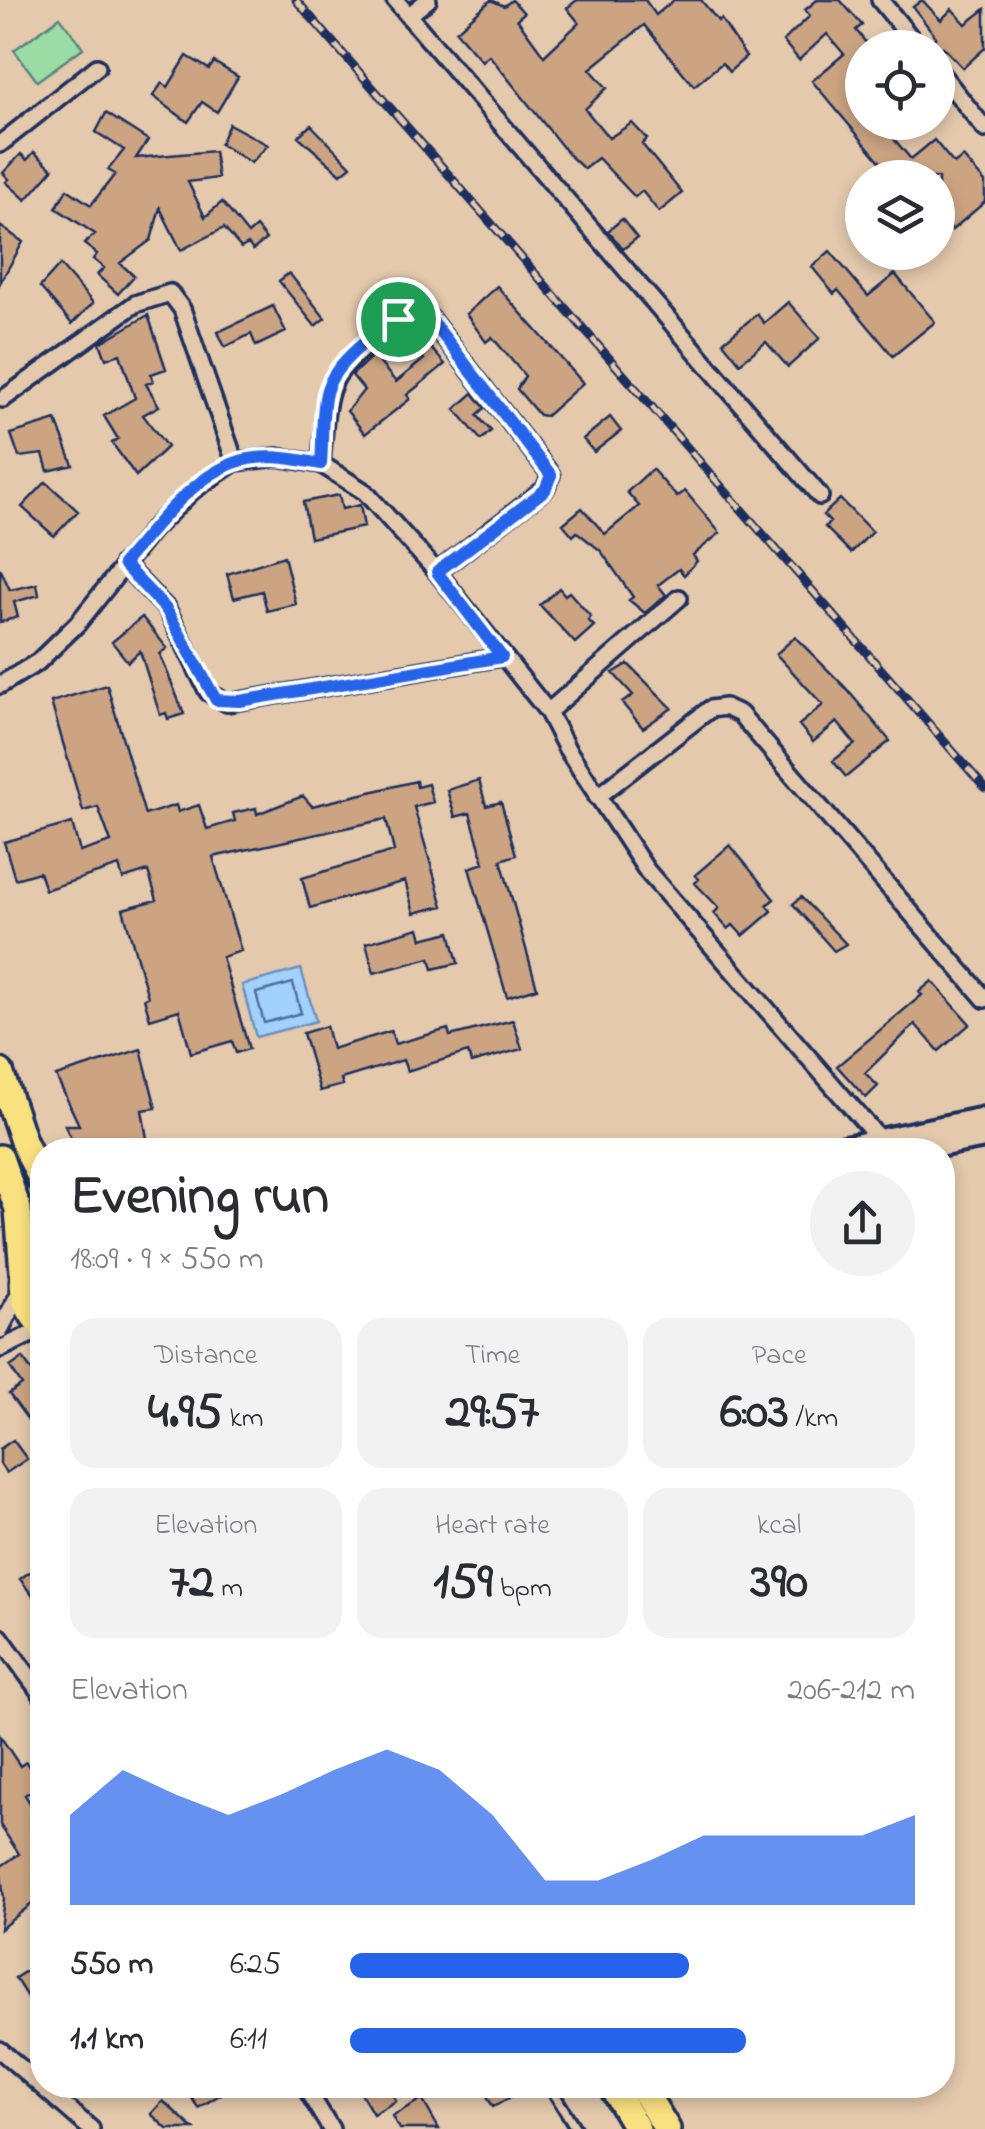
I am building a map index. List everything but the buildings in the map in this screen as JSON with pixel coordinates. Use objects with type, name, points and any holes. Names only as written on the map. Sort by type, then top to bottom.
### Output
[{"type":"main road","points":[[0,1072],[30,1156]]},
{"type":"main road","points":[[3,1173],[18,1209],[23,1280],[30,1309]]},
{"type":"main road","points":[[23,1280],[30,1253]]},
{"type":"main road","points":[[619,2098],[637,2129]]},
{"type":"main road","points":[[648,2098],[667,2129]]},
{"type":"street","points":[[395,0],[820,496]]},
{"type":"street","points":[[408,16],[428,0]]},
{"type":"street","points":[[880,0],[904,30]]},
{"type":"street","points":[[0,144],[96,67]]},
{"type":"street","points":[[955,91],[985,129]]},
{"type":"street","points":[[3,399],[135,304],[170,293],[182,308],[235,462]]},
{"type":"street","points":[[321,464],[326,394],[332,378],[398,319],[410,314],[429,317],[551,475],[545,490],[437,572]]},
{"type":"street","points":[[0,685],[38,662],[78,623],[123,564],[192,491],[235,462],[277,456],[321,464],[365,492],[437,572],[548,712],[596,797],[647,871],[878,1138]]},
{"type":"street","points":[[123,564],[166,609],[208,692],[228,703],[502,657]]},
{"type":"street","points":[[548,712],[679,598]]},
{"type":"street","points":[[596,797],[710,709],[725,707],[740,714],[985,999]]},
{"type":"street","points":[[890,1138],[985,1118]]},
{"type":"street","points":[[955,1142],[985,1136]]},
{"type":"street","points":[[0,1330],[23,1280]]},
{"type":"street","points":[[0,1348],[30,1333]]},
{"type":"street","points":[[0,1638],[30,1679]]},
{"type":"street","points":[[0,2050],[30,2076]]},
{"type":"street","points":[[55,2098],[91,2129]]},
{"type":"street","points":[[312,2098],[331,2129]]},
{"type":"lane","points":[[558,2098],[576,2129]]},
{"type":"green space","points":[[60,17],[83,48],[37,81],[14,50]]},
{"type":"water","points":[[301,969],[316,1021],[256,1037],[242,985]]},
{"type":"railway","points":[[296,0],[985,788]]},
{"type":"route","points":[[410,314],[429,317],[551,475],[545,490],[437,572],[502,657],[228,703],[216,700],[208,692],[166,609],[123,564],[192,491],[235,462],[277,456],[321,464],[326,394],[332,378],[343,364],[398,319],[410,314]]}]
